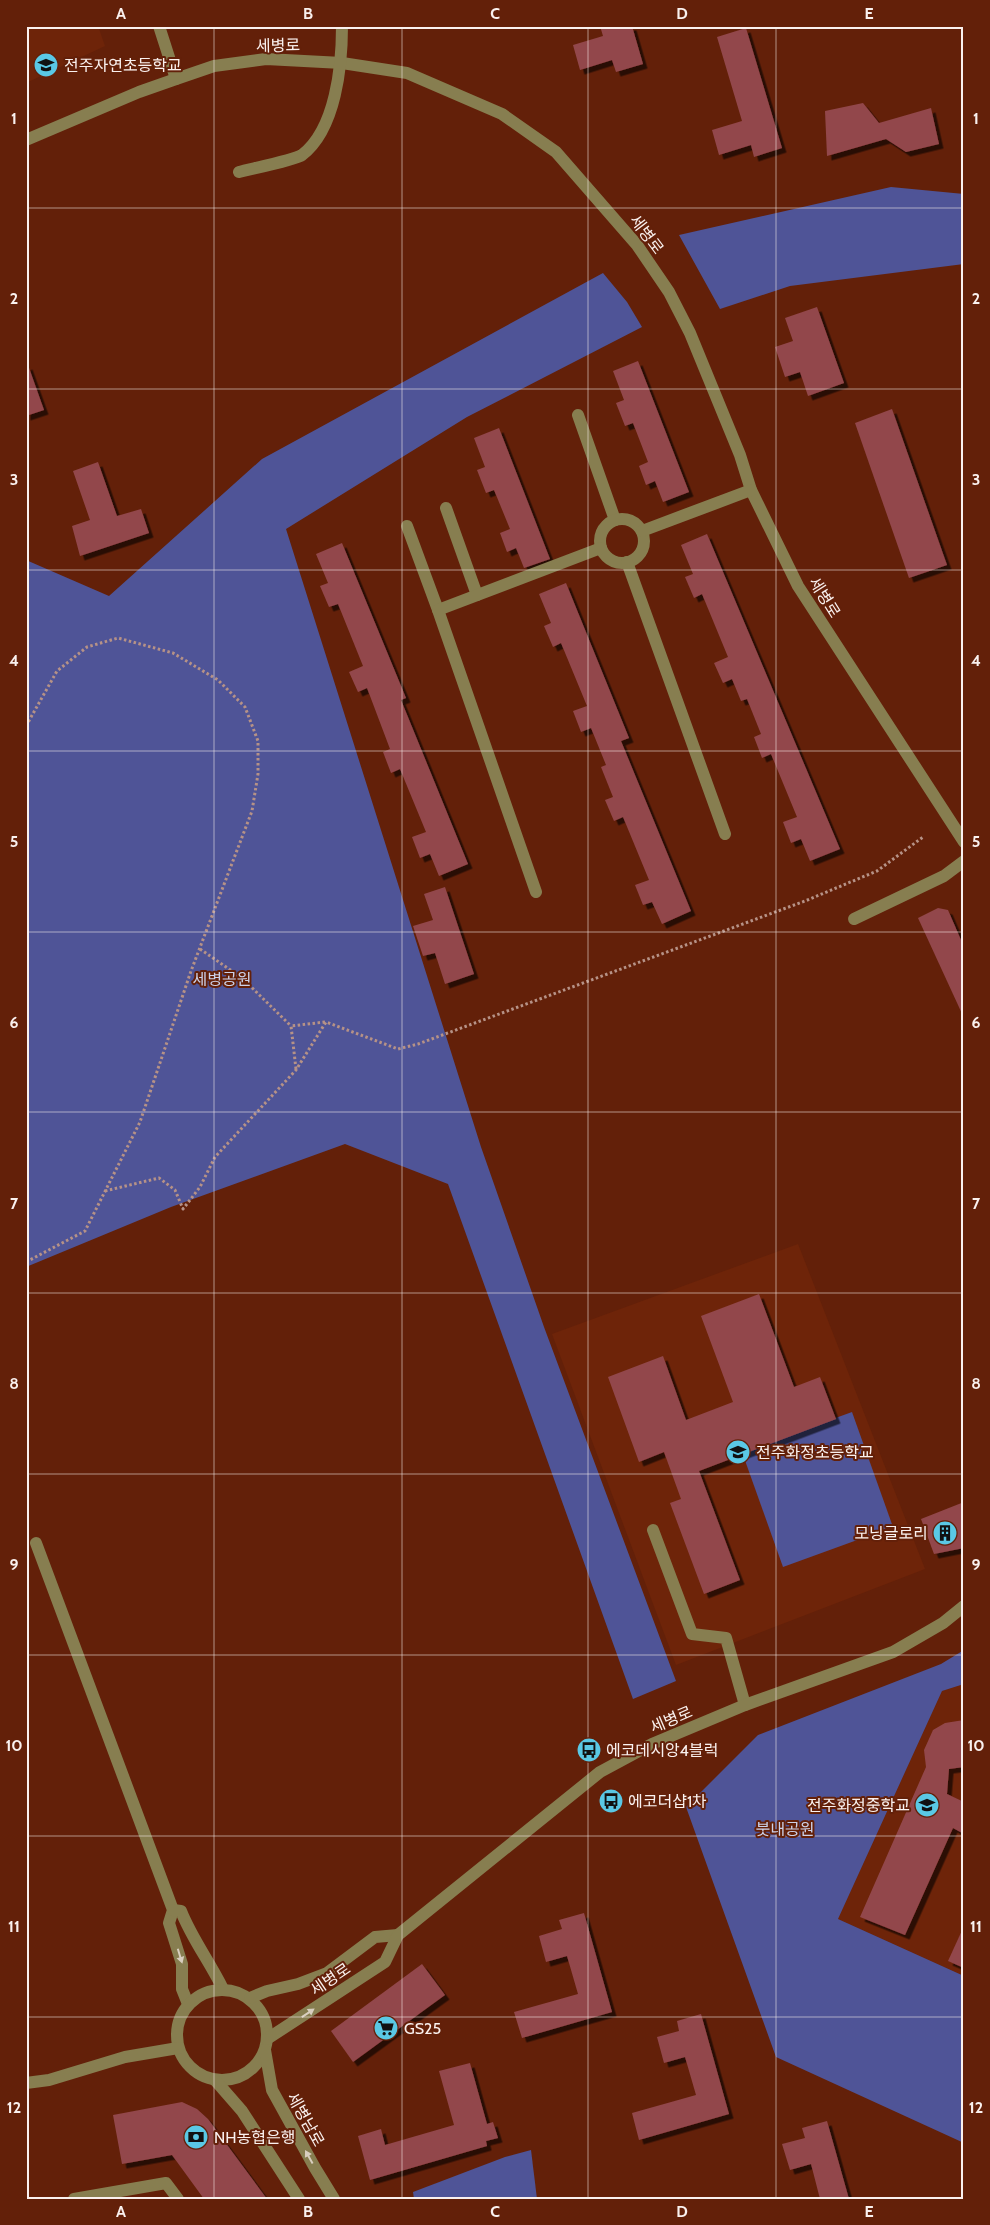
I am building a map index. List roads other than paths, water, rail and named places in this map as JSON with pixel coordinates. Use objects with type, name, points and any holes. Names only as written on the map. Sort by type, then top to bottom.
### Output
[{"type":"street","points":[[159,26],[176,79]]},
{"type":"street","points":[[239,172],[301,156],[316,138],[331,108],[342,63],[342,26]]},
{"type":"street","name":"세병로","points":[[26,140],[139,92],[214,66],[266,59],[342,63],[407,73],[460,94],[502,114],[556,152],[624,230],[669,292],[690,333],[740,454],[751,490],[798,586],[964,842]]},
{"type":"street","points":[[578,415],[615,520]]},
{"type":"street","points":[[642,531],[751,490]]},
{"type":"street","points":[[446,508],[477,595]]},
{"type":"street","points":[[615,520],[630,520],[642,531],[644,542],[643,549],[639,555],[627,562],[614,561],[607,557],[602,548],[600,536],[604,529],[615,520]]},
{"type":"street","points":[[407,526],[536,892]]},
{"type":"street","points":[[438,610],[602,548]]},
{"type":"street","points":[[627,562],[725,834]]},
{"type":"street","points":[[854,920],[944,876],[964,861]]},
{"type":"street","points":[[653,1530],[692,1634],[726,1638],[745,1705]]},
{"type":"street","points":[[36,1543],[173,1910],[169,1923],[182,1964],[182,1990],[188,2004]]},
{"type":"street","name":"세병로","points":[[215,2080],[234,2079],[251,2070],[259,2061],[266,2044],[385,1962],[398,1935],[600,1772],[652,1744],[745,1705],[893,1652],[943,1623],[964,1606]]},
{"type":"street","points":[[173,1910],[181,1911],[190,1935],[215,1971],[223,1989]]},
{"type":"street","name":"세병로","points":[[250,1998],[268,1991],[298,1984],[327,1973],[375,1937],[398,1935]]},
{"type":"street","points":[[266,2044],[266,2021],[250,1998],[237,1992],[223,1989],[208,1991],[188,2004],[179,2020],[176,2034],[178,2048],[183,2059],[192,2069],[203,2076],[215,2080],[242,2111],[299,2199]]},
{"type":"street","name":"세병남로","points":[[266,2044],[272,2090],[334,2199]]},
{"type":"street","points":[[26,2083],[49,2080],[125,2057],[178,2048]]},
{"type":"street","points":[[74,2199],[166,2183],[178,2199]]},
{"type":"place","name":"전주자연초등학교","points":[[46,65]]},
{"type":"place","name":"전주화정초등학교","points":[[738,1452]]},
{"type":"place","name":"모닝글로리","points":[[945,1533]]},
{"type":"place","name":"에코데시앙4블럭","points":[[589,1750]]},
{"type":"place","name":"에코더샵1차","points":[[611,1801]]},
{"type":"place","name":"전주화정중학교","points":[[927,1805]]},
{"type":"place","name":"GS25","points":[[386,2028]]},
{"type":"place","name":"NH농협은행","points":[[196,2137]]},
{"type":"park label","name":"세병공원","points":[[222,979]]},
{"type":"park label","name":"붓내공원","points":[[785,1829]]}]
